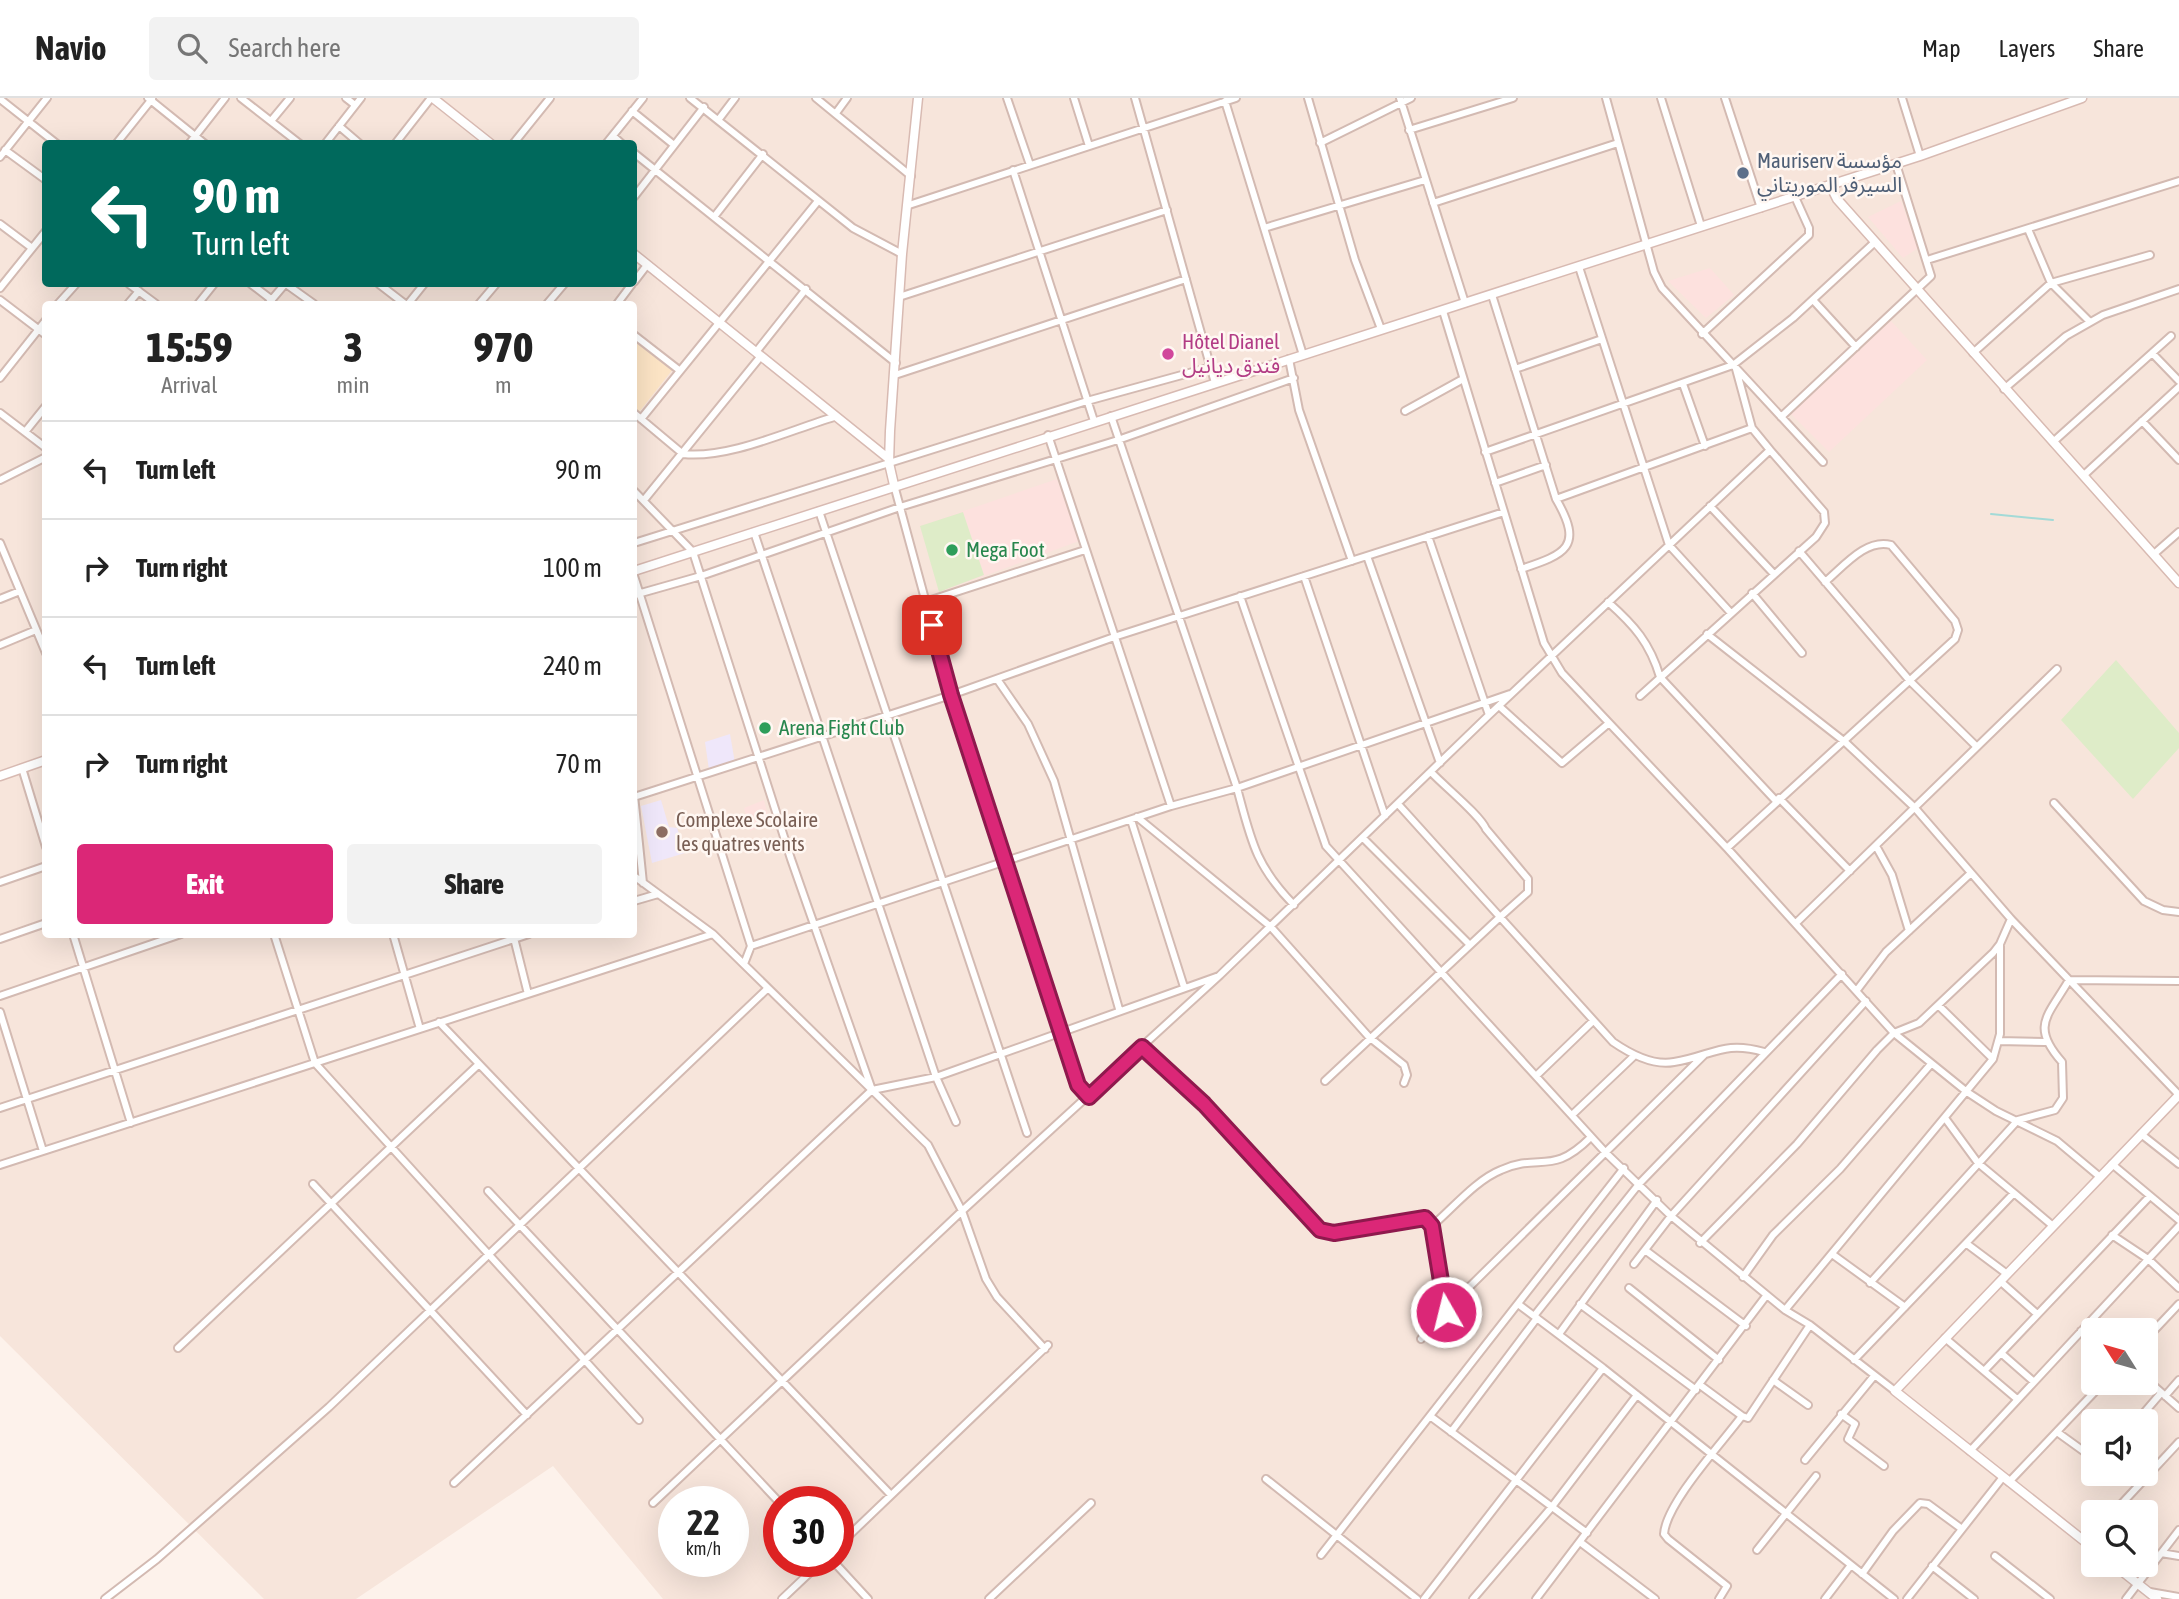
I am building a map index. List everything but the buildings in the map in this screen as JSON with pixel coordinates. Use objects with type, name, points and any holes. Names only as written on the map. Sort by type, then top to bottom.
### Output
[{"type":"street","points":[[0,157],[47,98]]},
{"type":"street","points":[[192,140],[225,98]]},
{"type":"street","points":[[241,98],[295,140]]},
{"type":"street","points":[[271,121],[290,98]]},
{"type":"street","points":[[346,98],[355,105]]},
{"type":"street","points":[[328,140],[361,98]]},
{"type":"street","points":[[399,140],[432,98],[486,140]]},
{"type":"street","points":[[516,140],[550,98]]},
{"type":"street","points":[[609,140],[643,98]]},
{"type":"street","points":[[690,98],[853,228],[902,254]]},
{"type":"street","points":[[719,119],[735,98]]},
{"type":"street","points":[[816,98],[911,176]]},
{"type":"street","points":[[836,113],[848,98]]},
{"type":"street","points":[[918,98],[902,254],[902,296],[889,461],[951,695],[1074,1078],[1089,1097]]},
{"type":"street","points":[[1007,98],[1030,165]]},
{"type":"street","points":[[1074,98],[1089,146]]},
{"type":"street","points":[[1135,98],[1215,383]]},
{"type":"street","points":[[909,205],[1236,98]]},
{"type":"street","points":[[1308,98],[1339,205],[1381,329]]},
{"type":"street","points":[[1320,144],[1368,117],[1411,98]]},
{"type":"street","points":[[1409,130],[1513,98]]},
{"type":"street","points":[[1606,98],[1661,288],[1823,462]]},
{"type":"street","points":[[1661,98],[1701,226]]},
{"type":"street","points":[[1725,98],[1761,208]]},
{"type":"street","points":[[1902,98],[1920,156]]},
{"type":"street","points":[[637,572],[1048,435],[1443,311],[1896,164],[2082,98]]},
{"type":"street","points":[[0,99],[52,140]]},
{"type":"street","points":[[119,140],[150,99],[200,140]]},
{"type":"street","points":[[1225,101],[1303,355]]},
{"type":"street","points":[[1401,101],[1465,303]]},
{"type":"street","points":[[637,193],[704,107]]},
{"type":"street","points":[[632,111],[674,145]]},
{"type":"street","points":[[339,126],[355,140]]},
{"type":"street","points":[[612,136],[617,140]]},
{"type":"street","points":[[1433,203],[1618,143]]},
{"type":"street","points":[[5,150],[42,177]]},
{"type":"street","points":[[714,217],[763,154]]},
{"type":"street","points":[[637,155],[896,363]]},
{"type":"street","points":[[1781,417],[1931,276],[1896,164]]},
{"type":"street","points":[[1013,170],[1094,421]]},
{"type":"street","points":[[1264,228],[1425,180]]},
{"type":"street","points":[[1927,260],[2179,181]]},
{"type":"street","points":[[1830,185],[1837,199],[2179,583]]},
{"type":"street","points":[[1702,334],[1809,235],[1809,228],[1795,197]]},
{"type":"street","points":[[641,419],[818,201]]},
{"type":"street","points":[[902,296],[1167,210]]},
{"type":"street","points":[[0,224],[32,248]]},
{"type":"street","points":[[2028,229],[2050,283],[2090,322]]},
{"type":"street","points":[[0,288],[42,236]]},
{"type":"street","points":[[1485,452],[1734,367],[1813,300],[1875,242]]},
{"type":"street","points":[[1973,354],[2050,283],[2150,255]]},
{"type":"street","points":[[637,257],[889,461]]},
{"type":"street","points":[[637,278],[647,265]]},
{"type":"street","points":[[1579,267],[1669,545],[1730,612]]},
{"type":"street","points":[[895,375],[1186,279]]},
{"type":"street","points":[[61,301],[73,287]]},
{"type":"street","points":[[134,287],[152,301]]},
{"type":"street","points":[[200,301],[212,287]]},
{"type":"street","points":[[254,287],[269,301]]},
{"type":"street","points":[[271,301],[283,287]]},
{"type":"street","points":[[290,287],[310,301]]},
{"type":"street","points":[[383,287],[402,301]]},
{"type":"street","points":[[409,301],[421,287]]},
{"type":"street","points":[[482,301],[493,287]]},
{"type":"street","points":[[550,301],[561,287]]},
{"type":"street","points":[[619,301],[630,287]]},
{"type":"street","points":[[644,500],[683,454],[806,289]]},
{"type":"street","points":[[2004,389],[2066,336],[2090,322],[2179,289]]},
{"type":"street","points":[[131,301],[139,291]]},
{"type":"street","points":[[1492,295],[1556,499],[1570,523],[1571,537],[1557,557],[1521,569]]},
{"type":"street","points":[[0,300],[42,332]]},
{"type":"street","points":[[1813,300],[1856,347]]},
{"type":"street","points":[[1443,311],[1550,657],[1894,1033],[1967,1092],[1996,1111],[2057,1141],[2100,1177]]},
{"type":"street","points":[[0,378],[42,324]]},
{"type":"street","points":[[2053,442],[2171,336]]},
{"type":"street","points":[[637,337],[679,370]]},
{"type":"street","points":[[1516,369],[1602,339]]},
{"type":"street","points":[[2152,353],[2179,381]]},
{"type":"street","points":[[1289,359],[1299,410],[1352,561]]},
{"type":"street","points":[[637,543],[889,461],[1087,401],[1211,367]]},
{"type":"street","points":[[1640,696],[1815,537],[1825,523],[1824,512],[1752,428],[1734,367]]},
{"type":"street","points":[[637,594],[701,576],[900,507],[1118,440],[1294,378]]},
{"type":"street","points":[[1405,411],[1463,379]]},
{"type":"street","points":[[1683,384],[1705,446]]},
{"type":"street","points":[[2084,475],[2179,387]]},
{"type":"street","points":[[24,432],[42,411]]},
{"type":"street","points":[[0,413],[42,445]]},
{"type":"street","points":[[637,416],[683,454],[721,452],[834,417]]},
{"type":"street","points":[[1111,416],[1237,788],[1253,849],[1264,870],[1294,905]]},
{"type":"street","points":[[2142,421],[2179,460]]},
{"type":"street","points":[[1556,499],[1752,428]]},
{"type":"street","points":[[1048,435],[1085,550],[1117,636],[1171,806]]},
{"type":"street","points":[[653,1503],[962,1211],[1271,927],[1512,693],[1770,450]]},
{"type":"street","points":[[0,480],[42,459]]},
{"type":"street","points":[[1495,483],[1546,465]]},
{"type":"street","points":[[637,494],[693,552],[758,755],[872,1090]]},
{"type":"street","points":[[1710,506],[1773,573]]},
{"type":"street","points":[[819,511],[1027,1133]]},
{"type":"street","points":[[637,795],[758,755],[888,717],[1117,636],[1504,512]]},
{"type":"street","points":[[754,532],[936,1077],[956,1122]]},
{"type":"street","points":[[2154,554],[2179,532]]},
{"type":"street","points":[[1428,536],[1489,715]]},
{"type":"street","points":[[1727,848],[1845,743],[1955,639],[1958,629],[1955,621],[1891,545],[1880,542],[1867,547],[1825,582]]},
{"type":"street","points":[[0,543],[42,644]]},
{"type":"street","points":[[925,602],[1085,550]]},
{"type":"street","points":[[1799,551],[1910,681],[1977,747]]},
{"type":"street","points":[[1367,556],[1440,763]]},
{"type":"street","points":[[1304,576],[1385,816]]},
{"type":"street","points":[[0,599],[20,591]]},
{"type":"street","points":[[1752,593],[1802,653]]},
{"type":"street","points":[[1240,596],[1296,767],[1326,846],[1339,862],[1606,1153],[1700,1243],[1766,1296],[1810,1325],[1895,1391],[2081,1540]]},
{"type":"street","points":[[637,597],[751,946],[744,964]]},
{"type":"street","points":[[1608,602],[1638,629],[1652,651],[1660,677],[1850,871]]},
{"type":"street","points":[[0,645],[36,631]]},
{"type":"street","points":[[1707,634],[1845,743],[1915,808],[2011,919],[2178,1098],[1895,1391]]},
{"type":"street","points":[[1796,923],[2057,669]]},
{"type":"street","points":[[997,679],[1028,724],[1054,781],[1119,1009]]},
{"type":"street","points":[[751,946],[1134,818],[1237,788],[1512,693]]},
{"type":"street","points":[[1499,706],[1562,764],[1609,723]]},
{"type":"street","points":[[0,776],[42,761]]},
{"type":"street","points":[[22,768],[42,834]]},
{"type":"street","points":[[1325,1081],[1369,1037],[1528,892],[1528,879],[1486,830],[1482,820],[1465,807],[1431,772]]},
{"type":"street","points":[[2054,803],[2105,863],[2144,901],[2163,910],[2179,912]]},
{"type":"street","points":[[1398,804],[1612,1042],[1634,1056],[1671,1063],[1740,1045],[1764,1052]]},
{"type":"street","points":[[1134,818],[1271,927],[1369,1037],[1404,1065],[1407,1075],[1404,1083]]},
{"type":"street","points":[[1134,818],[1184,987]]},
{"type":"street","points":[[637,825],[643,883]]},
{"type":"street","points":[[1363,838],[1470,946]]},
{"type":"street","points":[[1876,846],[1892,875],[1909,931]]},
{"type":"street","points":[[0,881],[42,867]]},
{"type":"street","points":[[1857,990],[1886,952],[1971,873]]},
{"type":"street","points":[[637,878],[713,934],[928,1145],[962,1211],[986,1279],[998,1297],[1047,1347],[854,1531]]},
{"type":"street","points":[[637,900],[659,894]]},
{"type":"street","points":[[1700,1243],[1797,1144],[1894,1033],[1919,1023],[2000,944],[2011,919]]},
{"type":"street","points":[[0,939],[42,924]]},
{"type":"street","points":[[0,1165],[713,934]]},
{"type":"street","points":[[74,938],[131,1122]]},
{"type":"street","points":[[0,996],[169,938]]},
{"type":"street","points":[[275,938],[315,1063],[639,1420]]},
{"type":"street","points":[[394,938],[420,1029]]},
{"type":"street","points":[[0,1108],[511,938]]},
{"type":"street","points":[[514,938],[528,994]]},
{"type":"street","points":[[1785,1310],[1993,1059],[1998,1041],[2000,944]]},
{"type":"street","points":[[1451,1432],[1639,1184],[1842,974]]},
{"type":"street","points":[[454,1483],[872,1090],[936,1077],[1119,1009],[1220,975]]},
{"type":"street","points":[[2069,980],[2179,981]]},
{"type":"street","points":[[1870,1283],[2018,1120],[2055,1110],[2063,1098],[2062,1062],[2045,1042],[2044,1023],[2069,980]]},
{"type":"street","points":[[105,1599],[157,1559],[329,1407],[767,989]]},
{"type":"street","points":[[1634,1264],[1671,1216],[1866,1001]]},
{"type":"street","points":[[1938,1005],[1993,1059]]},
{"type":"street","points":[[0,1012],[43,1151]]},
{"type":"street","points":[[1537,1075],[1593,1021]]},
{"type":"street","points":[[439,1023],[891,1495]]},
{"type":"street","points":[[1998,1041],[2045,1042]]},
{"type":"street","points":[[1142,1047],[1204,1104],[1320,1230],[1334,1233],[1425,1218],[1432,1226],[1447,1309]]},
{"type":"street","points":[[1421,1339],[1447,1309],[1705,1054]]},
{"type":"street","points":[[1572,1115],[1634,1056]]},
{"type":"street","points":[[178,1348],[479,1064]]},
{"type":"street","points":[[1743,1277],[1773,1235],[1849,1160],[1931,1064]]},
{"type":"street","points":[[1945,1118],[1978,1163],[2053,1226]]},
{"type":"street","points":[[2141,1134],[2179,1164]]},
{"type":"street","points":[[1432,1226],[1502,1169],[1555,1163],[1575,1153],[1591,1137]]},
{"type":"street","points":[[2112,1164],[2179,1220]]},
{"type":"street","points":[[1321,1555],[1624,1168]]},
{"type":"street","points":[[313,1184],[527,1415]]},
{"type":"street","points":[[488,1191],[764,1486]]},
{"type":"street","points":[[1854,1360],[2014,1193]]},
{"type":"street","points":[[1984,1371],[2036,1313],[2150,1196]]},
{"type":"street","points":[[1559,1334],[1657,1200]]},
{"type":"street","points":[[2093,1318],[2179,1226]]},
{"type":"street","points":[[2112,1235],[2148,1259],[2179,1288]]},
{"type":"street","points":[[1967,1244],[2007,1274]]},
{"type":"street","points":[[1645,1250],[1746,1325]]},
{"type":"street","points":[[1832,1254],[1905,1307]]},
{"type":"street","points":[[2000,1281],[2036,1313]]},
{"type":"street","points":[[1629,1288],[1719,1360]]},
{"type":"street","points":[[1536,1599],[1766,1296]]},
{"type":"street","points":[[1518,1304],[1603,1368],[1894,1599]]},
{"type":"street","points":[[1580,1304],[1698,1387],[1748,1418],[1810,1325]]},
{"type":"street","points":[[2158,1326],[2179,1304]]},
{"type":"street","points":[[1970,1451],[2081,1331]]},
{"type":"street","points":[[1945,1338],[2017,1399]]},
{"type":"street","points":[[2001,1353],[2033,1381]]},
{"type":"street","points":[[1424,1599],[1603,1368]]},
{"type":"street","points":[[1804,1460],[1874,1376]]},
{"type":"street","points":[[1773,1380],[1808,1405]]},
{"type":"street","points":[[2149,1409],[2179,1380]]},
{"type":"street","points":[[2158,1390],[2179,1408]]},
{"type":"street","points":[[1473,1599],[1551,1508],[1637,1395]]},
{"type":"street","points":[[1907,1599],[1962,1529],[2006,1479],[2057,1432],[2092,1395]]},
{"type":"street","points":[[1841,1415],[1855,1424],[1848,1439],[1884,1466]]},
{"type":"street","points":[[1430,1416],[1587,1533]]},
{"type":"street","points":[[1719,1599],[1727,1586],[1679,1550],[1664,1534],[1674,1505],[1742,1416]]},
{"type":"street","points":[[2057,1432],[2081,1449]]},
{"type":"street","points":[[2158,1461],[2179,1442]]},
{"type":"street","points":[[1757,1550],[1816,1476]]},
{"type":"street","points":[[1266,1479],[1417,1599]]},
{"type":"street","points":[[2123,1500],[2134,1486]]},
{"type":"street","points":[[989,1599],[1091,1503]]},
{"type":"street","points":[[1862,1574],[1893,1531],[1920,1503],[1928,1504],[1962,1529]]},
{"type":"street","points":[[2126,1599],[2179,1530]]},
{"type":"street","points":[[1580,1542],[1655,1599]]},
{"type":"street","points":[[2161,1553],[2179,1556]]},
{"type":"street","points":[[1995,1556],[2050,1599]]},
{"type":"street","points":[[1825,1599],[1851,1565]]},
{"type":"street","points":[[1932,1566],[1974,1599]]},
{"type":"street","points":[[782,1599],[805,1577]]},
{"type":"street","points":[[848,1577],[868,1599]]},
{"type":"street","points":[[2129,1577],[2157,1599]]},
{"type":"street","points":[[2037,1599],[2042,1592]]},
{"type":"street","points":[[2148,1592],[2179,1597]]},
{"type":"shaded area","points":[[0,98],[2179,98],[2179,1599],[663,1599],[553,1466],[356,1599],[264,1599],[0,1336]]},
{"type":"shaded area","points":[[1901,201],[1918,248],[1903,258],[1868,217]]},
{"type":"shaded area","points":[[1710,268],[1734,295],[1706,318],[1668,281]]},
{"type":"shaded area","points":[[1891,321],[1927,360],[1829,452],[1791,414]]},
{"type":"shaded area","points":[[1057,479],[1079,541],[943,591],[920,526]]},
{"type":"shaded area","points":[[730,734],[735,763],[709,770],[705,742]]},
{"type":"shaded area","name":"Complexe Scolaire les quatres vents","points":[[661,800],[669,827],[677,828],[685,853],[652,863],[641,806]]},
{"type":"shaded area","points":[[764,800],[770,823],[750,831],[744,808]]},
{"type":"green space","name":"Mega Foot","points":[[963,512],[984,575],[939,592],[920,526]]},
{"type":"green space","points":[[2116,660],[2179,733],[2179,748],[2133,799],[2061,720]]},
{"type":"sand","points":[[637,342],[673,369],[639,412],[637,410]]},
{"type":"waterway","points":[[1991,514],[2053,520]]},
{"type":"place","name":"Mauriserv مؤسسة السيرفر الموريتاني","points":[[1743,173]]},
{"type":"place","name":"Hôtel Dianel فندق ديانيل","points":[[1168,354]]},
{"type":"place","name":"Mega Foot","points":[[952,550]]},
{"type":"place","name":"Arena Fight Club","points":[[765,728]]},
{"type":"place","name":"Complexe Scolaire les quatres vents","points":[[662,832]]},
{"type":"route","points":[[932,625],[951,695],[1078,1085],[1089,1097],[1142,1047],[1204,1104],[1320,1230],[1334,1233],[1345,1229],[1425,1218],[1432,1226],[1446,1312]]}]
